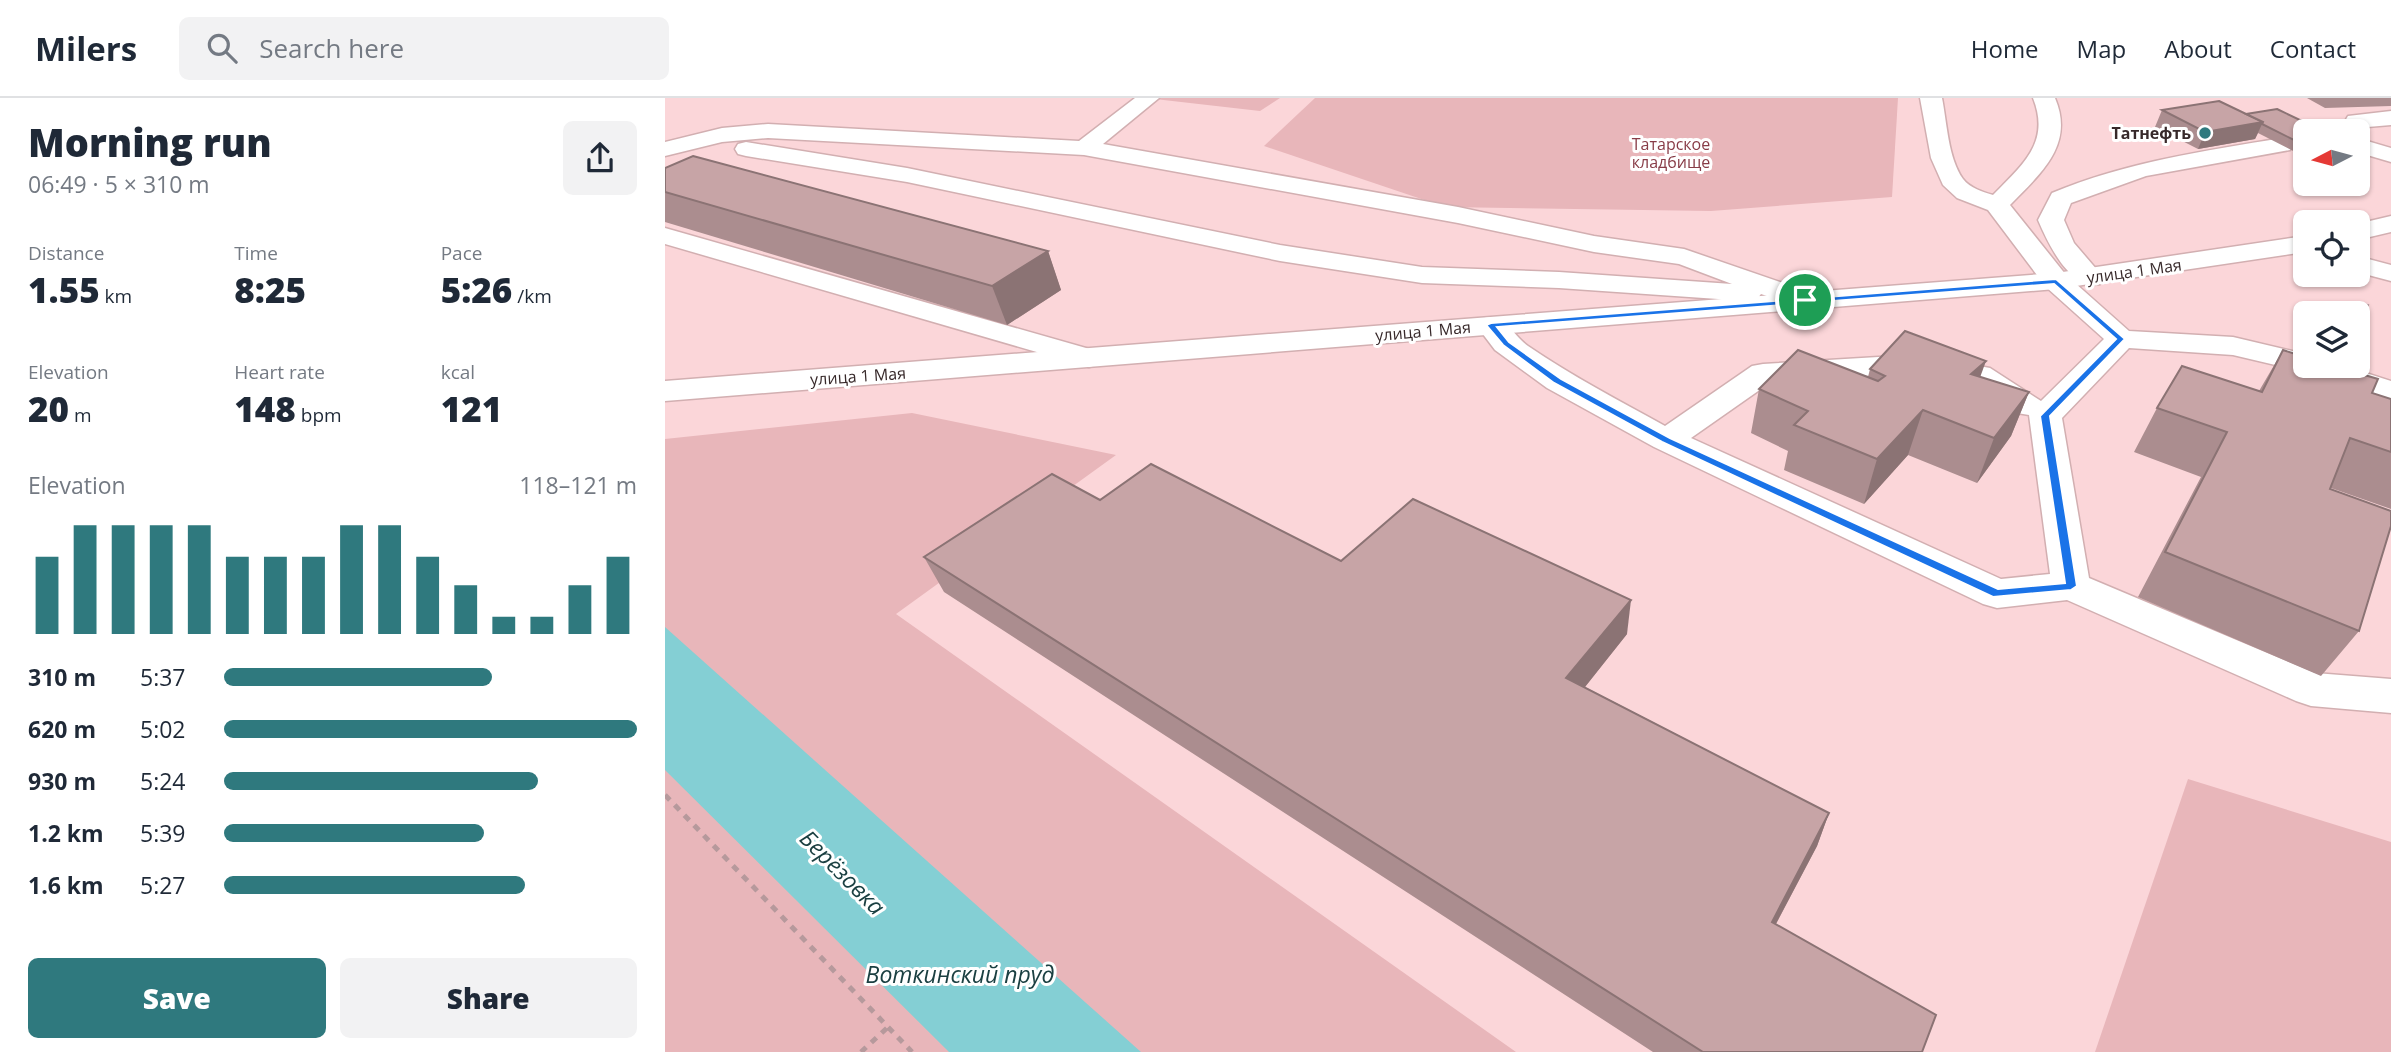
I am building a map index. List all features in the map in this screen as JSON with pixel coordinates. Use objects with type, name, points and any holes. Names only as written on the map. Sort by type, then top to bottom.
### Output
[{"type":"main road","points":[[1084,148],[1148,98]]},
{"type":"main road","points":[[1931,98],[1948,175],[1956,186],[1997,205],[2056,281],[2121,339],[2233,346],[2293,360]]},
{"type":"main road","points":[[1997,205],[2037,162],[2051,140],[2054,121],[2044,98]]},
{"type":"main road","points":[[2370,120],[2391,118]]},
{"type":"main road","points":[[679,145],[768,131],[1084,148],[1458,215],[1594,244],[1684,257],[1805,300]]},
{"type":"main road","points":[[679,145],[907,175],[1280,253],[1422,275],[1702,289],[1805,300]]},
{"type":"main road","points":[[2090,278],[2062,245],[2051,220],[2061,198],[2091,183],[2153,167],[2282,145]]},
{"type":"main road","points":[[2370,149],[2391,155]]},
{"type":"main road","points":[[2370,229],[2391,224]]},
{"type":"main road","points":[[665,236],[1089,358]]},
{"type":"main road","name":"улица 1 Мая","points":[[665,391],[2056,281],[2293,248]]},
{"type":"main road","points":[[2370,267],[2391,273]]},
{"type":"main road","points":[[1491,325],[1506,344],[1558,381],[1666,440],[1997,594],[2071,586],[2311,689],[2391,696]]},
{"type":"main road","points":[[2045,416],[2121,339]]},
{"type":"main road","points":[[1666,440],[1763,373],[1895,365],[1979,375],[2045,416],[2071,586]]},
{"type":"main road","points":[[2349,378],[2391,391]]},
{"type":"path","points":[[2355,380],[2370,292]]},
{"type":"path","points":[[665,795],[912,1052]]},
{"type":"path","points":[[861,1052],[887,1028]]},
{"type":"green space","points":[[1146,98],[1280,98],[1260,111]]},
{"type":"green space","name":"Татарское кладбище","points":[[1315,98],[1898,98],[1892,197],[1711,211],[1445,207],[1264,146]]},
{"type":"green space","points":[[912,413],[1116,455],[896,614],[1516,1052],[665,1052],[665,439]]},
{"type":"green space","points":[[2188,779],[2391,842],[2391,1052],[2095,1052]]},
{"type":"water","name":"Воткинский пруд","points":[[665,627],[1141,1052],[949,1052],[665,770]]},
{"type":"building","points":[[2219,101],[2263,122],[2205,132],[2162,110]]},
{"type":"building","points":[[2277,109],[2298,119],[2293,119],[2293,140],[2262,124],[2263,122],[2246,114]]},
{"type":"building","points":[[693,156],[1048,251],[992,286],[665,192],[665,168]]},
{"type":"building","points":[[1905,331],[1986,361],[1971,374],[2029,392],[1994,438],[1923,410],[1877,459],[1794,425],[1808,411],[1759,389],[1798,350],[1878,381],[1885,376],[1870,369]]},
{"type":"building","points":[[2283,350],[2293,353],[2293,378],[2370,377],[2378,379],[2372,393],[2391,399],[2391,452],[2350,438],[2330,489],[2391,511],[2391,526],[2359,631],[2165,552],[2227,432],[2157,408],[2182,366],[2262,392]]},
{"type":"building","points":[[1151,464],[1341,561],[1413,499],[1631,600],[1566,678],[1829,813],[1772,922],[1936,1015],[1922,1052],[1703,1052],[924,557],[1052,474],[1100,500]]},
{"type":"place","name":"Татнефть","points":[[2205,133]]},
{"type":"route","points":[[2056,281],[2121,339],[2045,416],[2071,586],[1997,594],[1666,440],[1558,381],[1506,344],[1491,325],[1805,300],[2056,281]]},
{"type":"water label","name":"Берёзовка","points":[[843,872]]}]
